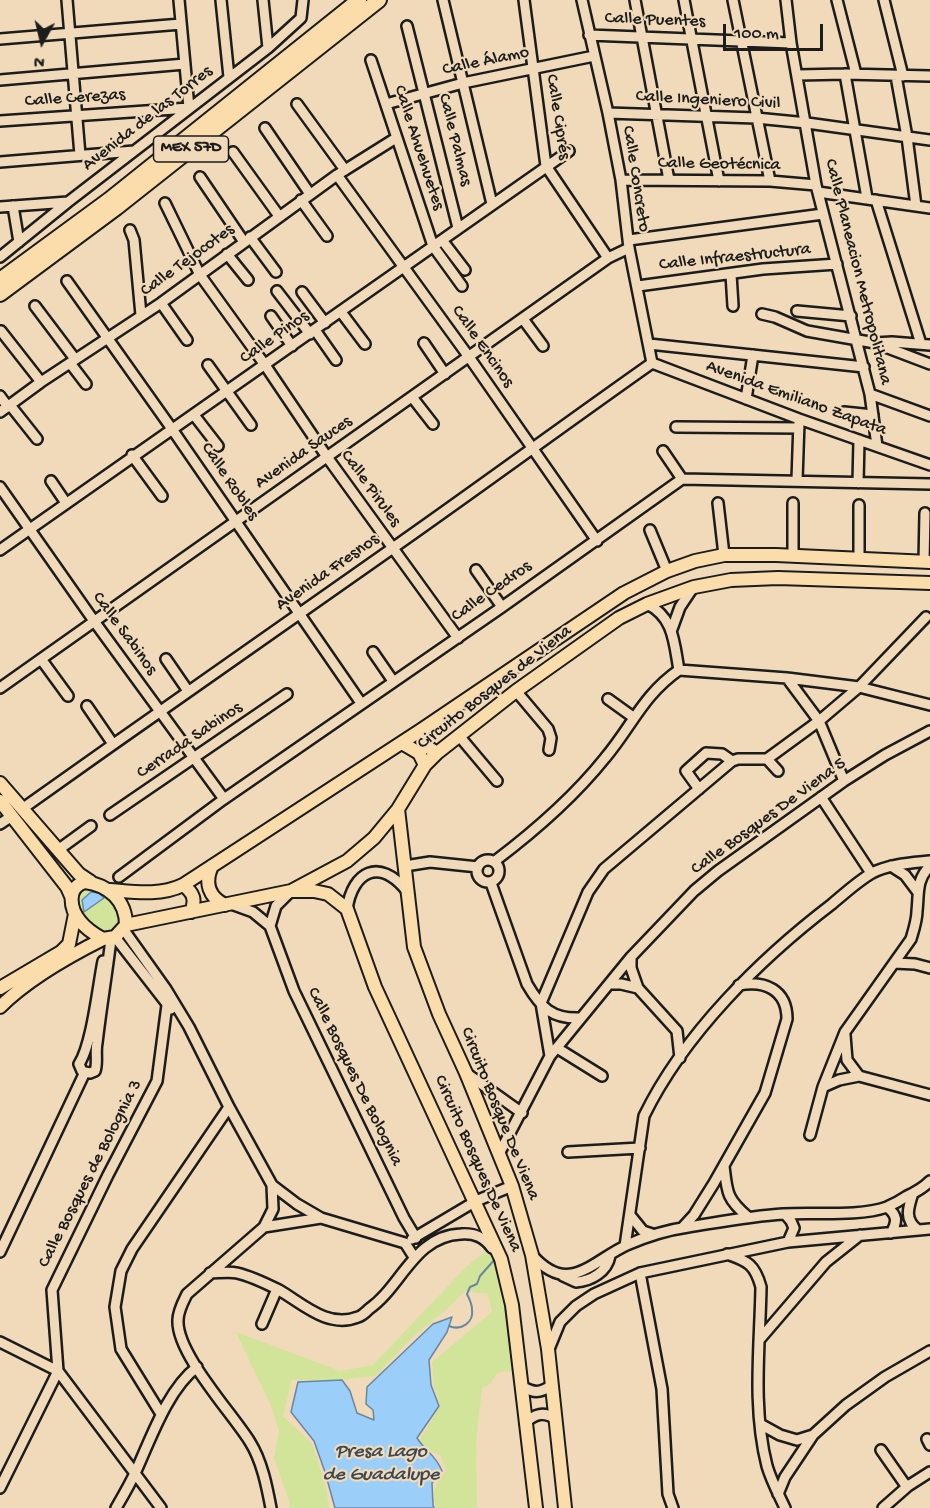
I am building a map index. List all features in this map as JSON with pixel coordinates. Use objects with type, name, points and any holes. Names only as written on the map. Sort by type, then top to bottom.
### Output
[{"type":"highway","name":"MEX 57D","points":[[0,280],[109,200],[359,0]]},
{"type":"highway","name":"MEX 57D","points":[[0,294],[116,208],[379,0]]},
{"type":"main road","name":"Circuito Bosques de Viena","points":[[110,890],[156,892],[183,885],[402,743],[624,593],[667,571],[695,561],[724,555],[927,562]]},
{"type":"main road","points":[[776,555],[783,578]]},
{"type":"main road","points":[[783,578],[792,556]]},
{"type":"main road","name":"Circuito Bosques de Viena","points":[[2,996],[114,935],[191,912],[291,891],[346,861],[360,851],[398,809],[425,765],[437,753],[516,691],[619,618],[647,604],[694,587],[731,580],[783,578],[930,583]]},
{"type":"main road","points":[[421,730],[426,746],[437,753]]},
{"type":"main road","points":[[402,743],[419,753],[425,765]]},
{"type":"main road","points":[[0,783],[67,887],[75,914],[69,944],[2,996]]},
{"type":"main road","points":[[0,801],[17,812],[58,850],[79,874],[110,890],[123,905],[126,913],[114,935],[91,933],[75,914]]},
{"type":"main road","name":"Circuito Bosque De Viena","points":[[398,809],[406,890],[418,961],[512,1186],[532,1254],[548,1349],[565,1508]]},
{"type":"main road","points":[[212,867],[209,873],[209,889],[213,896],[228,905]]},
{"type":"main road","points":[[71,896],[73,888],[78,883],[91,882]]},
{"type":"main road","points":[[183,885],[193,894],[191,912]]},
{"type":"main road","points":[[291,891],[314,891],[328,894],[347,909]]},
{"type":"main road","name":"Circuito Bosques De Viena","points":[[347,909],[375,987],[501,1259],[512,1305],[536,1508]]},
{"type":"street","points":[[67,0],[80,155]]},
{"type":"street","points":[[179,0],[189,108]]},
{"type":"street","points":[[221,0],[229,77]]},
{"type":"street","points":[[263,0],[267,48]]},
{"type":"street","name":"Avenida de las Torres","points":[[0,257],[267,48],[302,18],[303,0]]},
{"type":"street","points":[[443,0],[492,204]]},
{"type":"street","name":"Calle Ciprés","points":[[524,0],[546,166],[608,258]]},
{"type":"street","name":"Calle Concreto","points":[[582,0],[621,180],[629,244],[652,363]]},
{"type":"street","points":[[634,0],[669,180]]},
{"type":"street","points":[[684,0],[719,181]]},
{"type":"street","points":[[733,0],[770,181]]},
{"type":"street","name":"Calle Planeacion Metropolitana","points":[[786,0],[817,188],[864,367],[877,446]]},
{"type":"street","points":[[837,0],[856,74]]},
{"type":"street","points":[[884,0],[899,76],[916,206]]},
{"type":"street","points":[[0,39],[181,24]]},
{"type":"street","name":"Calle Palmas","points":[[407,26],[458,228]]},
{"type":"street","name":"Calle Puentes","points":[[589,35],[792,43]]},
{"type":"street","name":"Calle Álamo","points":[[386,104],[464,82],[594,56]]},
{"type":"street","name":"Calle Ahuehuetes","points":[[371,60],[433,246],[462,286]]},
{"type":"street","points":[[0,80],[185,64]]},
{"type":"street","points":[[762,314],[807,331],[874,343],[926,345],[872,199],[854,130],[845,74]]},
{"type":"street","points":[[798,75],[930,76]]},
{"type":"street","name":"Calle Encinos","points":[[297,104],[404,267],[597,541]]},
{"type":"street","name":"Calle Cerezas","points":[[0,121],[189,108]]},
{"type":"street","name":"Calle Ingeniero Civil","points":[[608,113],[756,118],[930,140]]},
{"type":"street","points":[[265,128],[310,194]]},
{"type":"street","name":"Calle Tejocotes","points":[[6,408],[41,382],[161,303],[341,172],[396,138]]},
{"type":"street","points":[[0,162],[134,151]]},
{"type":"street","name":"Calle Pinos","points":[[0,550],[132,455],[194,415],[569,151]]},
{"type":"street","points":[[233,152],[279,216]]},
{"type":"street","points":[[200,177],[276,273]]},
{"type":"street","name":"Calle Geotécnica","points":[[621,180],[770,181],[916,206],[929,211]]},
{"type":"street","points":[[301,200],[327,236]]},
{"type":"street","points":[[0,207],[68,202]]},
{"type":"street","name":"Calle Pirules","points":[[165,203],[200,275],[265,365],[327,458],[458,638]]},
{"type":"street","points":[[13,206],[18,242]]},
{"type":"street","name":"Avenida Sauces","points":[[0,688],[629,244],[823,213]]},
{"type":"street","points":[[130,230],[134,240],[141,315]]},
{"type":"street","points":[[442,240],[465,270]]},
{"type":"street","points":[[227,254],[248,280]]},
{"type":"street","name":"Calle Infraestructura","points":[[638,286],[763,269],[837,264]]},
{"type":"street","points":[[731,274],[733,306]]},
{"type":"street","name":"Calle Robles","points":[[68,282],[361,703]]},
{"type":"street","points":[[277,291],[336,360]]},
{"type":"street","points":[[302,292],[325,323]]},
{"type":"street","points":[[161,303],[187,340]]},
{"type":"street","points":[[35,306],[86,384]]},
{"type":"street","points":[[797,311],[851,316]]},
{"type":"street","points":[[341,312],[365,344]]},
{"type":"street","points":[[271,316],[292,346]]},
{"type":"street","points":[[523,319],[543,346]]},
{"type":"street","points":[[1,331],[41,382]]},
{"type":"street","points":[[424,343],[445,374]]},
{"type":"street","points":[[874,343],[930,364]]},
{"type":"street","points":[[649,344],[864,367]]},
{"type":"street","points":[[746,399],[753,355]]},
{"type":"street","name":"Avenida Emiliano Zapata","points":[[652,363],[746,399],[799,424],[877,446],[930,465]]},
{"type":"street","name":"Avenida Fresnos","points":[[0,824],[652,363]]},
{"type":"street","points":[[208,365],[251,425]]},
{"type":"street","points":[[870,394],[930,416]]},
{"type":"street","points":[[0,396],[6,408],[37,439]]},
{"type":"street","points":[[412,397],[433,424]]},
{"type":"street","points":[[844,412],[873,415]]},
{"type":"street","points":[[194,415],[218,446]]},
{"type":"street","points":[[676,427],[799,424],[796,480]]},
{"type":"street","points":[[858,483],[859,441]]},
{"type":"street","points":[[663,451],[682,479],[930,484]]},
{"type":"street","points":[[132,455],[162,496]]},
{"type":"street","name":"Calle Cedros","points":[[119,877],[224,799],[597,541],[682,479]]},
{"type":"street","points":[[51,481],[66,503]]},
{"type":"street","name":"Calle Sabinos","points":[[0,487],[224,799]]},
{"type":"street","points":[[718,503],[724,555]]},
{"type":"street","points":[[792,556],[793,503]]},
{"type":"street","points":[[859,559],[860,505]]},
{"type":"street","points":[[925,513],[927,562]]},
{"type":"street","points":[[650,530],[667,571]]},
{"type":"street","points":[[477,570],[502,607]]},
{"type":"street","points":[[672,629],[682,602],[694,587]]},
{"type":"street","points":[[647,604],[660,612],[672,629],[679,670]]},
{"type":"street","points":[[550,1056],[541,1003],[588,892],[604,868],[732,761],[767,759],[819,722],[859,687],[926,617]]},
{"type":"street","points":[[373,652],[393,681]]},
{"type":"street","points":[[41,659],[68,696]]},
{"type":"street","points":[[166,659],[188,691]]},
{"type":"street","points":[[491,883],[481,880],[478,876],[478,867],[485,860],[495,861],[541,826],[579,790],[608,755],[652,692],[679,670],[787,678],[859,687],[930,705]]},
{"type":"street","points":[[787,678],[819,722],[844,781]]},
{"type":"street","points":[[516,691],[548,729],[551,738],[549,750]]},
{"type":"street","name":"Cerrada Sabinos","points":[[110,815],[287,694]]},
{"type":"street","points":[[608,699],[633,717]]},
{"type":"street","points":[[87,706],[113,744]]},
{"type":"street","name":"Calle Bosques De Viena 5","points":[[499,1154],[550,1056],[631,957],[694,891],[718,871],[844,781],[885,755],[930,731]]},
{"type":"street","points":[[460,737],[497,781]]},
{"type":"street","points":[[699,789],[686,771],[706,753],[722,754],[732,761]]},
{"type":"street","points":[[767,759],[778,771]]},
{"type":"street","points":[[821,797],[871,873]]},
{"type":"street","points":[[58,850],[91,826]]},
{"type":"street","points":[[491,883],[500,874],[495,861]]},
{"type":"street","points":[[625,1246],[644,1116],[652,1100],[698,1033],[739,984],[800,928],[871,873],[891,866],[930,861]]},
{"type":"street","points":[[405,866],[430,862],[478,867]]},
{"type":"street","points":[[891,866],[905,875],[917,891]]},
{"type":"street","points":[[810,1135],[823,1087],[845,1032],[904,952],[911,939],[916,922],[917,891],[921,878],[930,866]]},
{"type":"street","points":[[347,909],[349,895],[356,881],[373,872],[384,872],[396,878],[406,890]]},
{"type":"street","points":[[491,883],[527,984],[541,1003],[554,1015],[580,1018]]},
{"type":"street","points":[[228,905],[253,912],[270,926],[276,906],[291,891]]},
{"type":"street","name":"Calle Bosques De Bolognia","points":[[270,926],[294,991],[404,1218],[416,1238]]},
{"type":"street","points":[[114,935],[162,991],[189,1028],[272,1185],[321,1218],[405,1243],[414,1257]]},
{"type":"street","points":[[0,1252],[85,1072],[79,1064],[92,1040],[114,935]]},
{"type":"street","points":[[904,952],[915,964]]},
{"type":"street","points":[[631,957],[631,968],[638,988],[678,1031],[680,1058]]},
{"type":"street","points":[[763,963],[763,984]]},
{"type":"street","points":[[894,963],[915,964],[930,968]]},
{"type":"street","points":[[611,984],[638,988]]},
{"type":"street","points":[[682,1228],[694,1215],[765,1093],[787,1019],[787,1009],[782,998],[773,989],[763,984],[739,984]]},
{"type":"street","points":[[162,991],[166,1005],[189,1028]]},
{"type":"street","name":"Calle Bosques de Bolognia 3","points":[[58,1371],[52,1290],[108,1174],[157,1081],[166,1005]]},
{"type":"street","points":[[678,1031],[698,1033]]},
{"type":"street","points":[[845,1032],[848,1060],[859,1076]]},
{"type":"street","points":[[557,1048],[602,1076]]},
{"type":"street","points":[[466,1073],[522,1113]]},
{"type":"street","points":[[823,1087],[839,1080],[859,1076],[930,1095]]},
{"type":"street","points":[[161,1414],[121,1349],[115,1307],[122,1270],[132,1249],[229,1107]]},
{"type":"street","points":[[568,1152],[640,1148]]},
{"type":"street","points":[[724,1166],[728,1194],[736,1207],[748,1217]]},
{"type":"street","points":[[270,1508],[266,1484],[252,1444],[197,1367],[180,1335],[178,1321],[187,1294],[264,1227],[273,1209],[272,1185]]},
{"type":"street","points":[[405,1243],[476,1201],[512,1186]]},
{"type":"street","points":[[563,1276],[578,1273],[625,1246],[652,1234],[748,1217],[835,1214],[887,1207],[928,1186]]},
{"type":"street","points":[[913,1193],[908,1209],[908,1219],[911,1225],[918,1230]]},
{"type":"street","points":[[887,1207],[897,1219],[891,1233]]},
{"type":"street","points":[[785,1214],[794,1228],[788,1242]]},
{"type":"street","points":[[630,1215],[643,1231],[652,1234]]},
{"type":"street","points":[[264,1227],[321,1218]]},
{"type":"street","points":[[548,1349],[560,1322],[581,1299],[601,1288],[640,1273],[788,1242],[930,1229]]},
{"type":"street","points":[[210,1273],[236,1273],[277,1289],[320,1316],[338,1320],[358,1317],[380,1301],[414,1257],[450,1234],[472,1233],[486,1241],[501,1259]]},
{"type":"street","points":[[760,1339],[826,1262],[860,1235]]},
{"type":"street","points":[[232,1254],[236,1273]]},
{"type":"street","points":[[532,1254],[542,1266],[576,1282],[581,1287],[581,1299]]},
{"type":"street","points":[[727,1254],[744,1260],[757,1272],[761,1287],[757,1384],[760,1424],[767,1467],[785,1508]]},
{"type":"street","points":[[576,1282],[595,1277],[606,1268],[610,1256]]},
{"type":"street","points":[[640,1273],[662,1389],[668,1494],[673,1508]]},
{"type":"street","points":[[595,1277],[593,1283],[601,1288]]},
{"type":"street","points":[[262,1324],[277,1289]]},
{"type":"street","points":[[0,1342],[58,1371],[162,1508]]},
{"type":"street","points":[[778,1494],[785,1477],[813,1435],[846,1405],[885,1377],[930,1351]]},
{"type":"street","points":[[116,1508],[161,1414],[187,1376],[197,1367]]},
{"type":"street","points":[[0,1488],[58,1371]]},
{"type":"street","points":[[521,1386],[539,1393],[552,1385]]},
{"type":"street","points":[[525,1423],[534,1415],[542,1413],[556,1419]]},
{"type":"street","points":[[760,1424],[780,1435],[797,1440],[813,1435]]},
{"type":"street","points":[[882,1450],[908,1486]]},
{"type":"street","points":[[883,1508],[908,1486],[930,1472]]},
{"type":"green space","points":[[83,884],[111,897],[119,913],[117,923],[113,927],[102,932],[82,919],[75,895]]},
{"type":"green space","points":[[488,1249],[501,1273],[514,1370],[497,1373],[490,1384],[482,1388],[476,1442],[477,1508],[436,1508],[435,1488],[446,1471],[440,1455],[427,1449],[420,1439],[440,1406],[434,1386],[432,1362],[492,1312],[488,1294],[465,1291],[414,1336],[375,1376],[340,1380],[292,1380],[283,1416],[313,1445],[326,1488],[329,1508],[289,1508],[289,1501],[274,1458],[279,1431],[271,1406],[236,1332],[340,1371],[373,1365],[466,1267]]},
{"type":"water","points":[[91,892],[99,893],[104,898],[84,912],[82,900]]},
{"type":"water","name":"Presa Lago de Guadalupe","points":[[452,1317],[447,1332],[429,1360],[431,1385],[439,1406],[417,1438],[437,1461],[442,1471],[432,1483],[434,1508],[335,1508],[314,1441],[291,1412],[298,1382],[342,1380],[350,1391],[357,1413],[374,1420],[373,1410],[366,1404],[367,1387],[433,1324]]},
{"type":"waterway","points":[[449,1326],[462,1327],[469,1322],[472,1309],[467,1294],[470,1287],[477,1284],[480,1276],[496,1258]]}]
